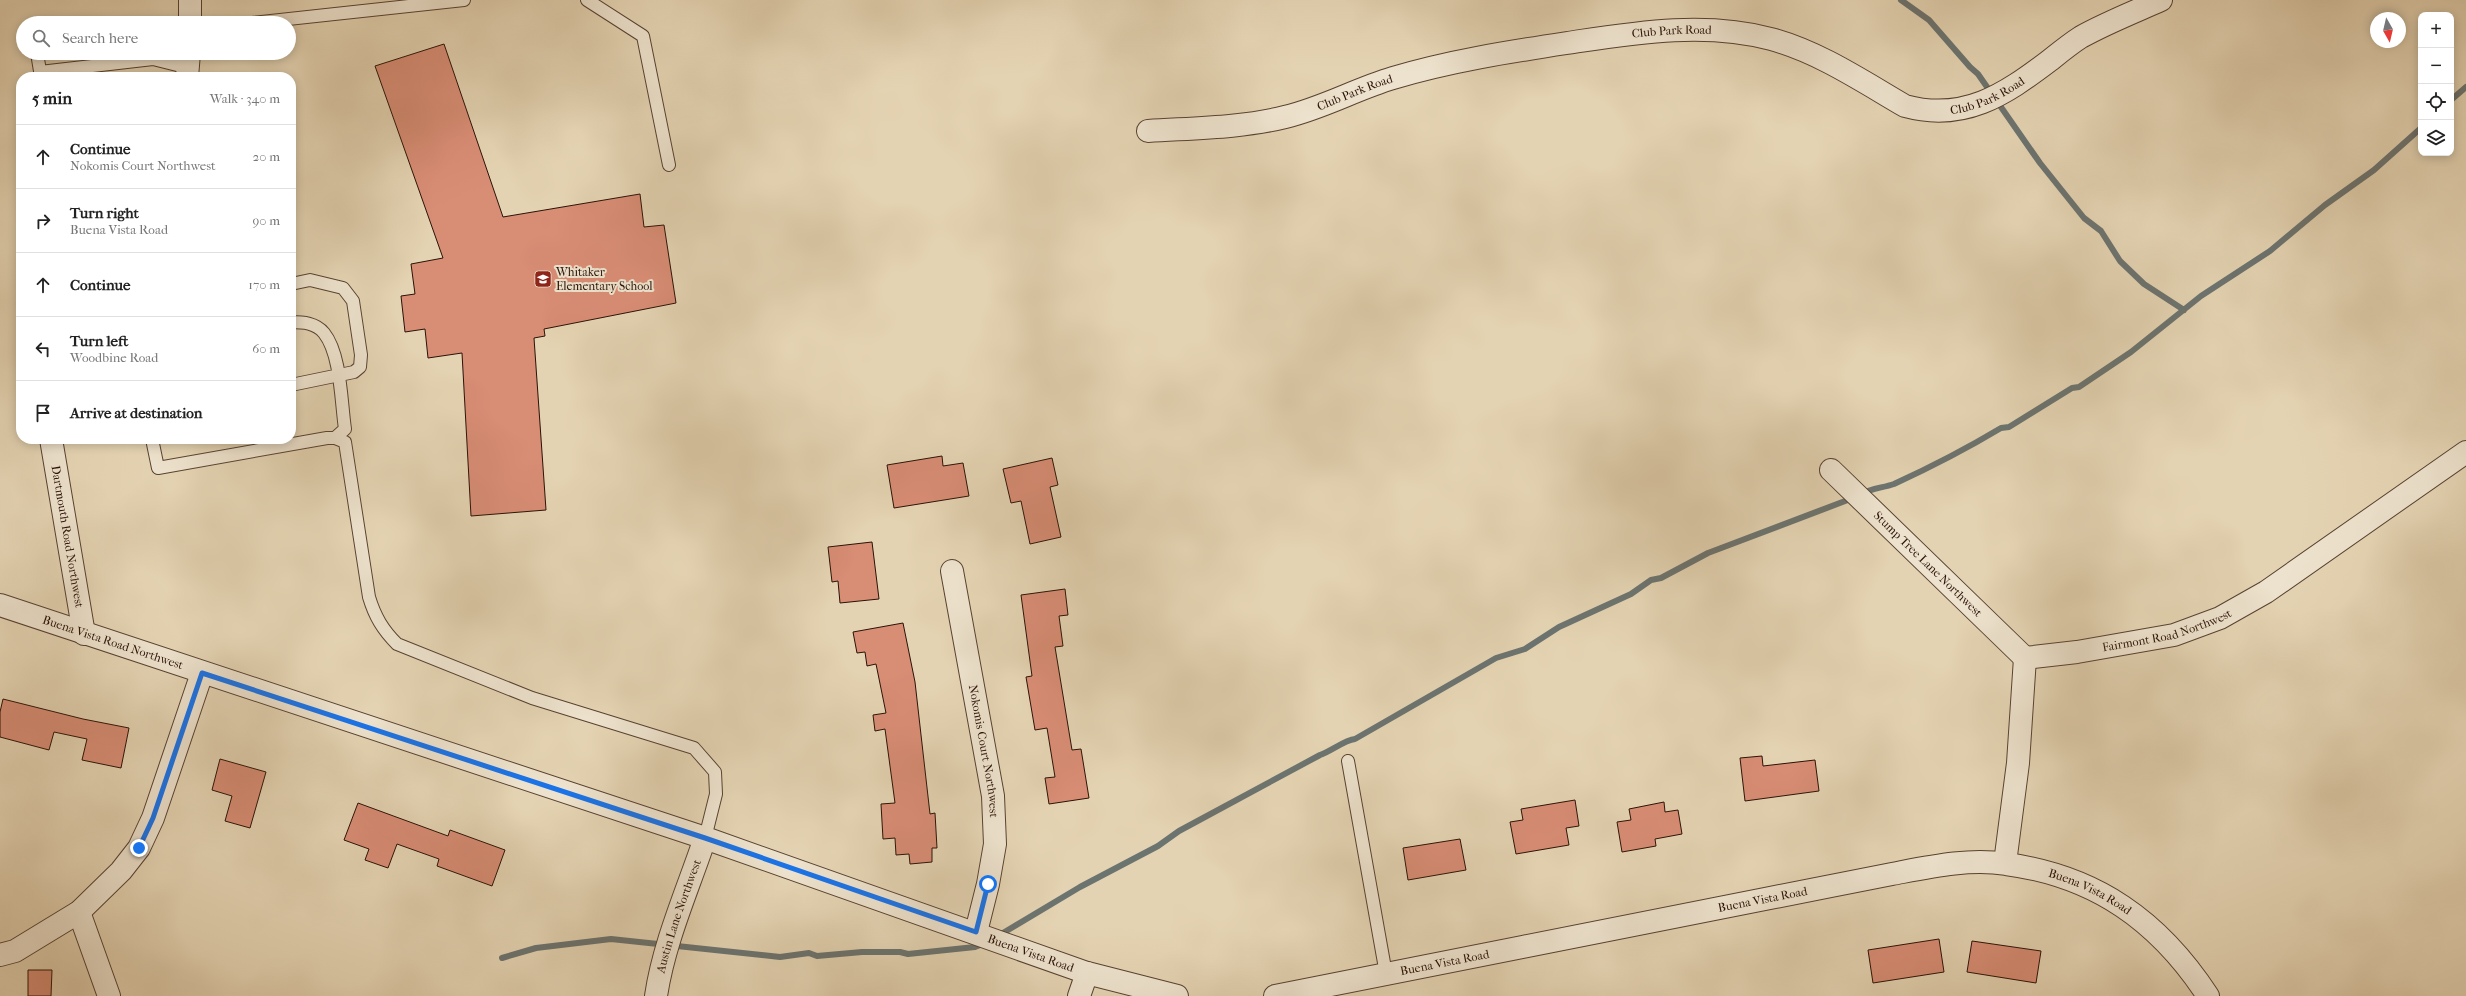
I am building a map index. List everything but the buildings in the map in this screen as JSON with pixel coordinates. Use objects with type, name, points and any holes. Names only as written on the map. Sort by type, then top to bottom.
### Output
[{"type":"street","points":[[190,0],[190,16]]},
{"type":"street","name":"Club Park Road","points":[[1148,132],[1238,125],[1284,117],[1320,107],[1390,79],[1436,66],[1500,53],[1630,34],[1686,29],[1724,31],[1770,38],[1806,50],[1905,106],[1922,111],[1941,111],[1969,107],[1991,100],[2012,89],[2080,38],[2161,0]]},
{"type":"street","name":"Dartmouth Road Northwest","points":[[52,444],[84,634]]},
{"type":"street","name":"Fairmont Road Northwest","points":[[2025,658],[2077,652],[2174,635],[2220,618],[2266,592],[2466,452]]},
{"type":"street","name":"Stump Tree Lane Northwest","points":[[1831,470],[2025,658]]},
{"type":"street","name":"Nokomis Court Northwest","points":[[952,571],[992,796],[995,844],[988,884],[976,932]]},
{"type":"street","name":"Buena Vista Road Northwest","points":[[0,604],[84,634],[705,838]]},
{"type":"street","points":[[2005,863],[2018,763],[2025,658]]},
{"type":"street","points":[[0,955],[15,951],[79,912],[121,871],[139,848],[153,818],[202,673]]},
{"type":"street","name":"Buena Vista Road","points":[[705,838],[976,932],[1087,973],[1177,996]]},
{"type":"street","name":"Austin Lane Northwest","points":[[656,996],[658,981],[705,838]]},
{"type":"street","name":"Buena Vista Road","points":[[1275,996],[1944,865],[2005,863],[2076,883],[2119,903],[2149,925],[2169,944],[2208,996]]},
{"type":"street","points":[[79,912],[109,996]]},
{"type":"street","points":[[1079,996],[1087,973]]},
{"type":"lane","points":[[296,18],[464,0]]},
{"type":"lane","points":[[587,0],[643,36],[669,165]]},
{"type":"lane","points":[[38,60],[40,72]]},
{"type":"lane","points":[[52,72],[126,60]]},
{"type":"lane","points":[[166,60],[188,66]]},
{"type":"lane","points":[[296,283],[310,280],[343,288],[353,301],[361,355],[360,367],[354,372],[296,384]]},
{"type":"lane","points":[[296,322],[308,322],[324,333],[334,352],[345,429],[335,438]]},
{"type":"lane","points":[[153,444],[158,468],[335,438],[345,442],[369,597],[374,614],[383,630],[397,644],[532,698],[694,748],[715,772],[716,794],[705,838]]},
{"type":"lane","points":[[1348,761],[1386,974]]},
{"type":"waterway","points":[[1901,0],[1929,20],[1970,67],[1978,74],[2040,163],[2084,218],[2101,231],[2120,261],[2144,284],[2184,310]]},
{"type":"waterway","points":[[2454,97],[2466,87]]},
{"type":"waterway","points":[[1862,494],[1869,490],[1894,484],[1921,471],[2001,428],[2009,427],[2072,388],[2079,387],[2131,352],[2201,296],[2270,251],[2325,205],[2374,170],[2418,131]]},
{"type":"waterway","points":[[998,936],[1080,887],[1158,846],[1179,831],[1320,755],[1347,741],[1355,739],[1496,658],[1525,649],[1559,627],[1631,594],[1651,580],[1661,578],[1708,553],[1853,498]]},
{"type":"waterway","points":[[502,958],[536,948],[611,939],[780,957],[809,953],[817,956],[862,952],[900,952],[908,954],[975,947],[985,943]]},
{"type":"place","name":"Whitaker Elementary School","points":[[543,279]]},
{"type":"route","points":[[139,848],[153,818],[202,673],[705,838],[976,932],[988,884]]}]
